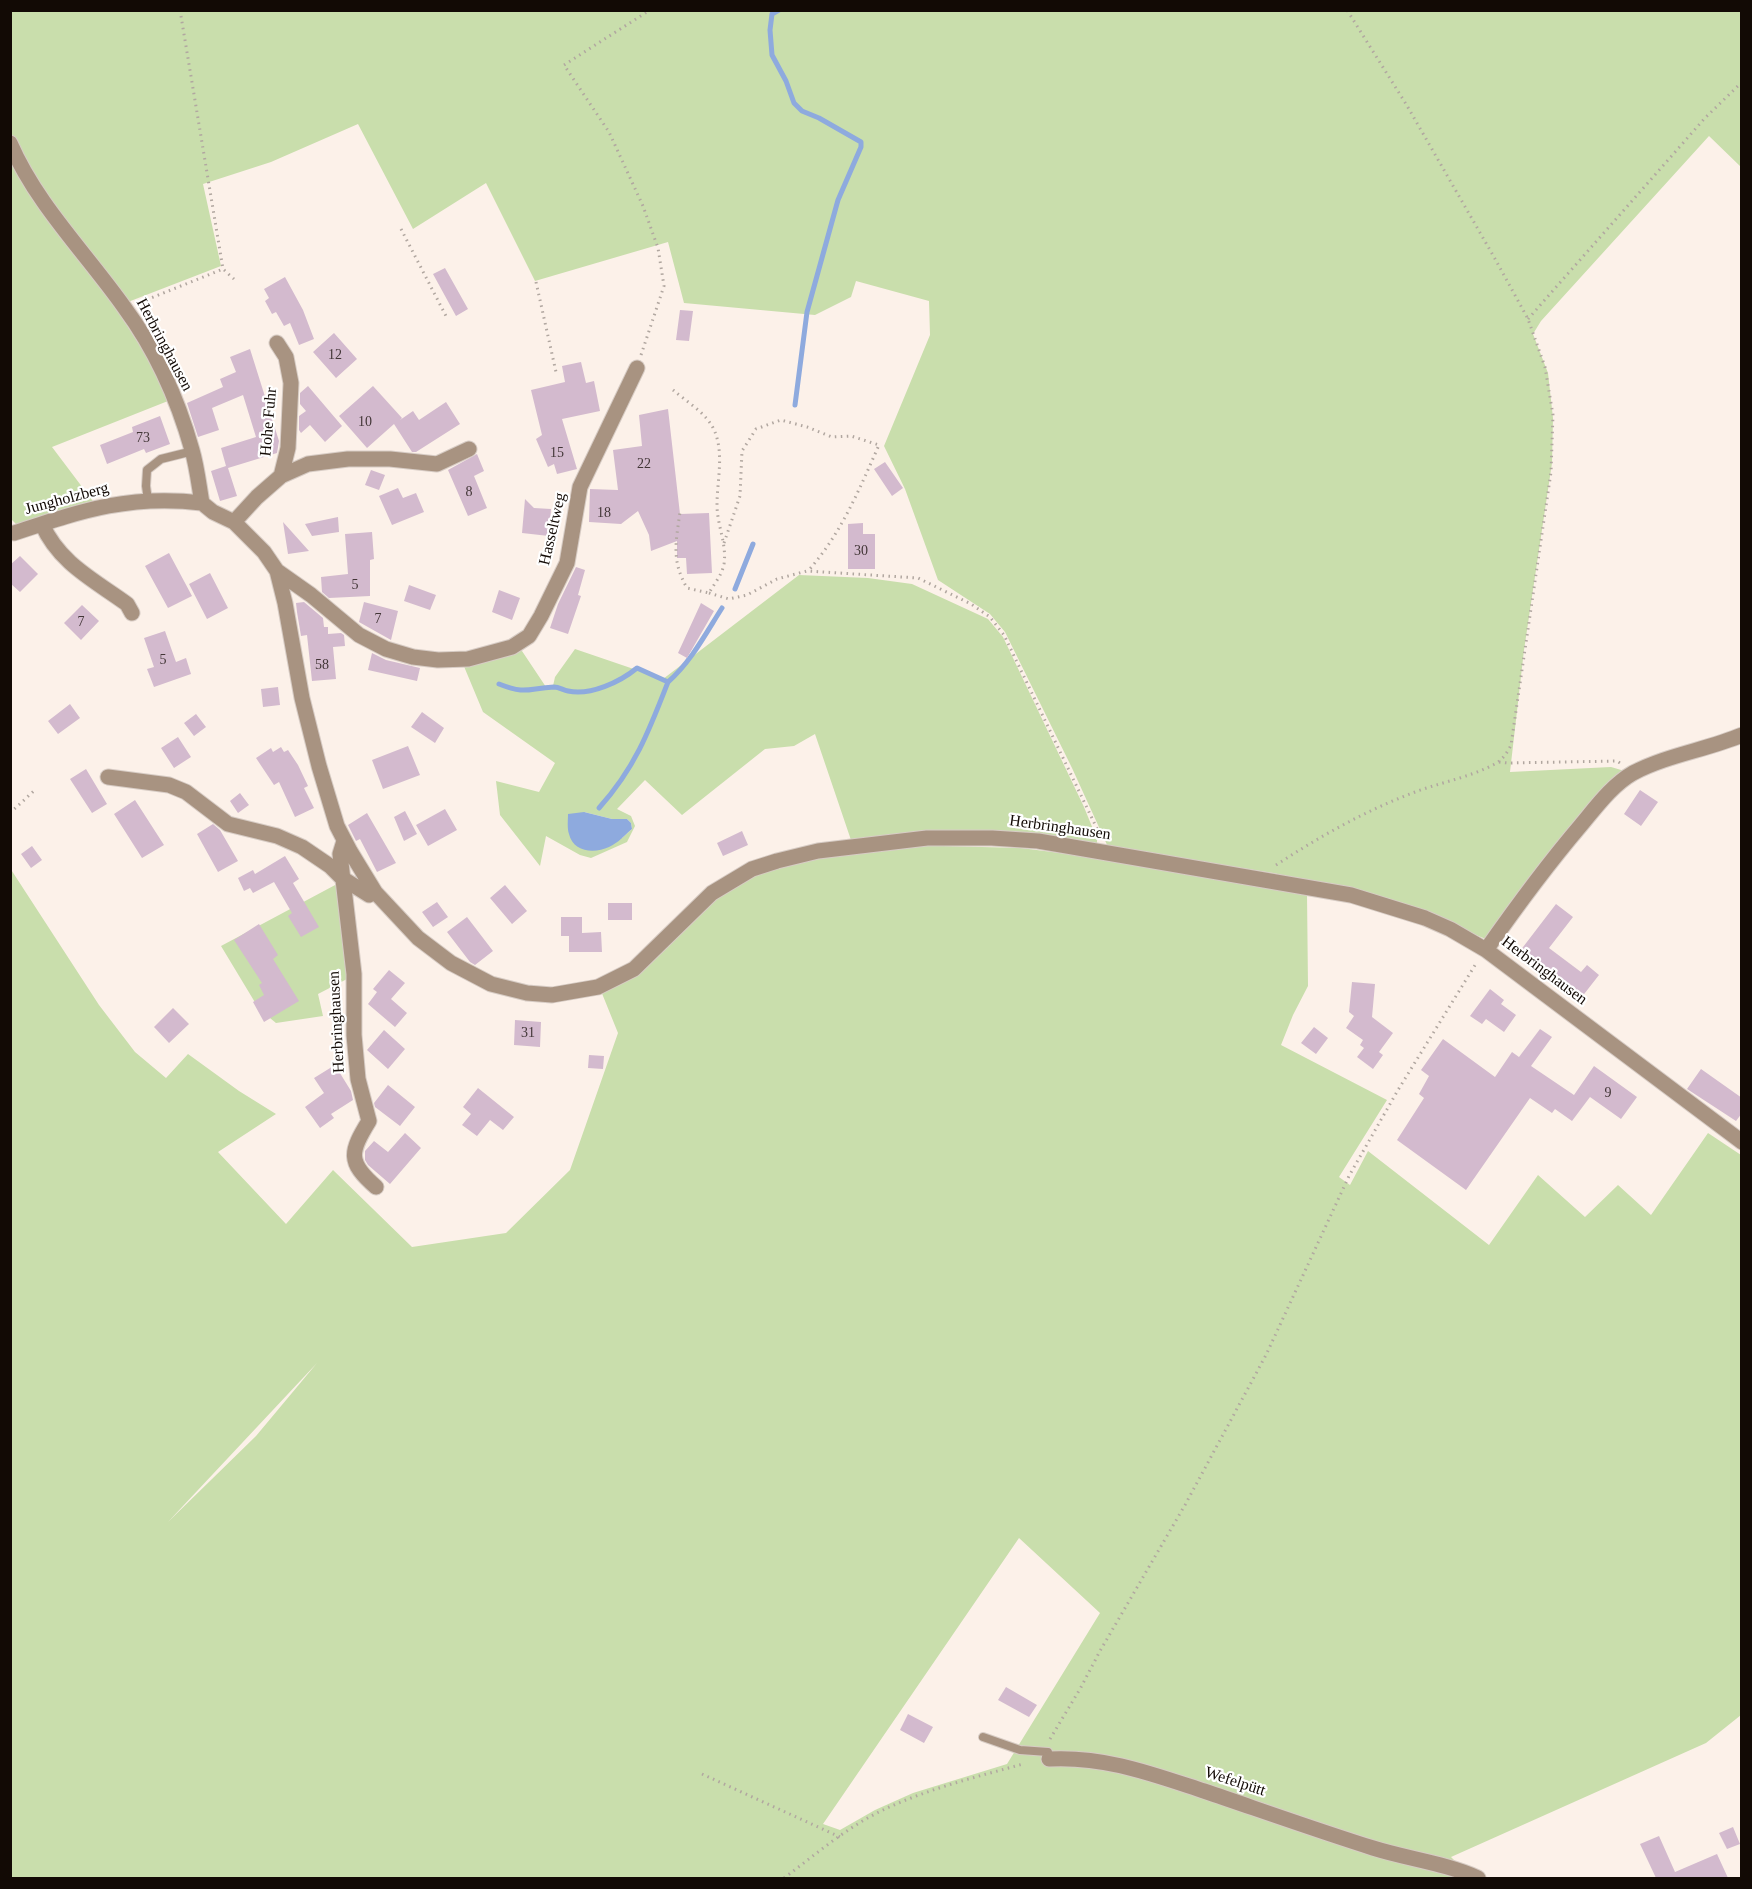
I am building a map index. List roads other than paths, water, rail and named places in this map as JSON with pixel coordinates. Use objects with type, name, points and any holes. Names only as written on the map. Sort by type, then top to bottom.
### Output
[{"type":"street","name":"Herbringhausen","points":[[10,143],[21,167],[44,204],[125,308],[168,383],[193,451],[202,503],[213,512],[234,522],[264,552],[277,571],[302,698],[330,806],[344,841],[375,892],[418,938],[450,963],[491,984],[527,993],[552,995],[598,987],[634,969],[712,893],[752,869],[818,851],[902,840],[961,837],[1038,841],[1351,895],[1386,904],[1442,925],[1486,950],[1742,1142]]},
{"type":"street","name":"Hohe Fuhr","points":[[234,522],[281,476],[288,448],[291,383],[286,357],[277,343]]},
{"type":"street","name":"Hasseltweg","points":[[277,571],[359,634],[386,649],[413,657],[438,660],[468,659],[512,647],[529,636],[567,563],[580,487],[637,368]]},
{"type":"street","points":[[281,476],[308,464],[348,459],[390,459],[437,464],[469,448]]},
{"type":"street","name":"Jungholzberg","points":[[14,533],[86,509],[148,500],[172,499],[202,503]]},
{"type":"street","points":[[42,524],[49,539],[69,563],[127,604],[132,613]]},
{"type":"street","points":[[1486,950],[1552,858],[1608,793],[1633,773],[1742,735]]},
{"type":"street","name":"Herbringhausen","points":[[108,777],[168,785],[186,792],[228,824],[277,836],[302,847],[316,855],[342,878],[369,895],[375,892]]},
{"type":"street","name":"Herbringhausen","points":[[344,841],[340,854],[354,974],[354,1035],[358,1079],[369,1120],[358,1138],[354,1153],[355,1165],[361,1175],[376,1187]]},
{"type":"street","name":"Wefelpütt","points":[[1048,1755],[1111,1762],[1375,1849],[1461,1870],[1478,1878]]},
{"type":"lane","points":[[148,500],[147,470],[161,459],[193,451]]},
{"type":"lane","points":[[983,1737],[1020,1750],[1048,1755]]},
{"type":"water","points":[[584,812],[612,819],[627,819],[632,829],[609,847],[591,851],[579,848],[571,840],[568,832],[568,814]]},
{"type":"waterway","points":[[779,10],[772,14],[770,30],[772,55],[786,81],[794,103],[802,111],[861,142],[861,147],[838,200],[807,312],[795,405]]},
{"type":"waterway","points":[[735,589],[753,544]]},
{"type":"waterway","points":[[599,808],[632,763],[668,682],[691,656],[722,608]]},
{"type":"waterway","points":[[499,684],[522,690],[554,687],[577,692],[595,690],[613,683],[637,668],[668,682]]}]
